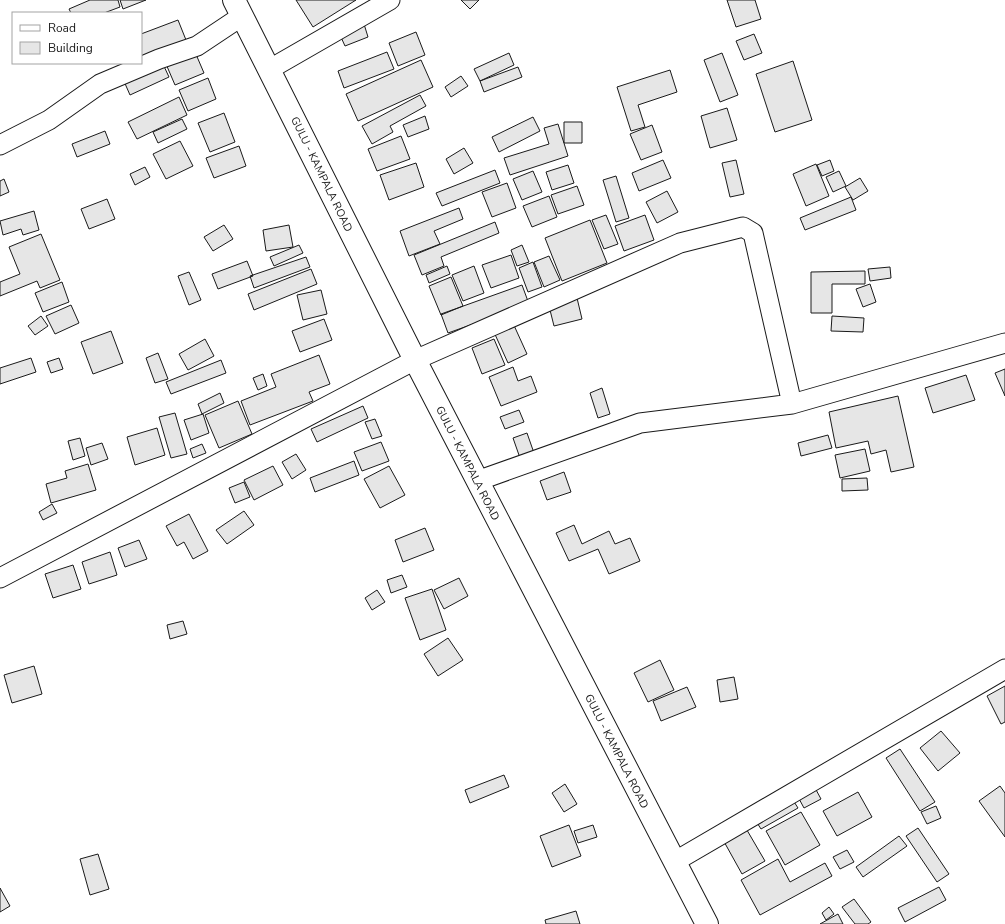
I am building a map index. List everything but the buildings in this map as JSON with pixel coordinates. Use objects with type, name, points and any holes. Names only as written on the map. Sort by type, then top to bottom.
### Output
[{"type":"main road","name":"GULU - KAMPALA ROAD","points":[[238,8],[415,360],[707,924]]},
{"type":"street","points":[[270,69],[390,0]]},
{"type":"street","points":[[0,145],[49,120],[100,84],[158,59],[197,46],[238,8]]},
{"type":"street","points":[[0,578],[415,360],[680,243],[743,227],[754,233],[792,404]]},
{"type":"street","points":[[477,481],[640,423],[792,404],[1005,343]]},
{"type":"street","points":[[674,862],[1005,669]]}]
